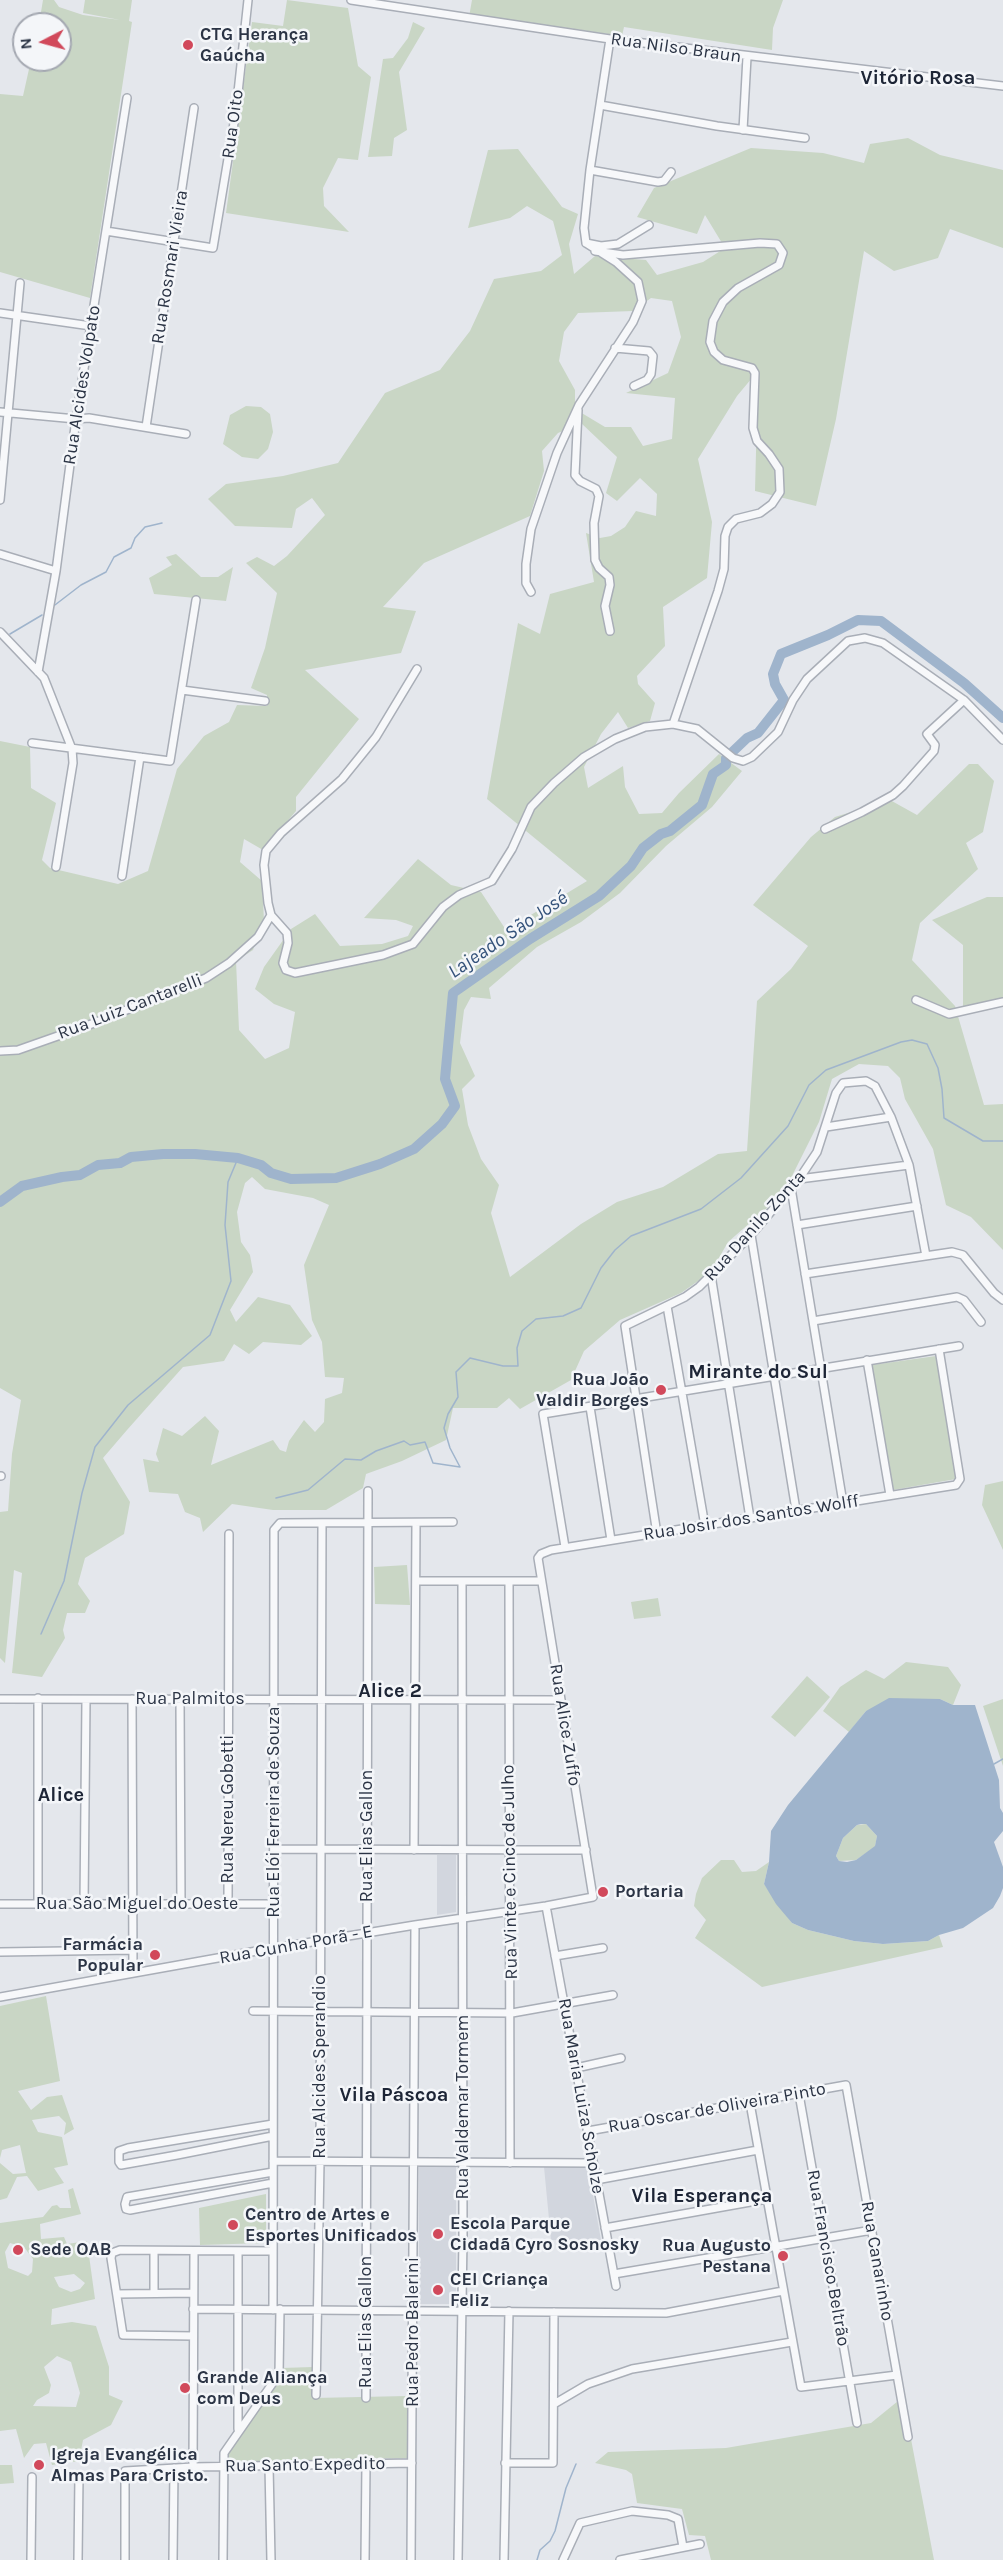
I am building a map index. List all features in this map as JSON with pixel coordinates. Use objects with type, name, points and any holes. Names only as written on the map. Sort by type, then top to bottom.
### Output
[{"type":"street","name":"Rua Oito","points":[[174,242],[213,248],[236,111],[248,0]]},
{"type":"street","name":"Rua Nilso Braun","points":[[351,0],[371,1],[610,39],[1003,86]]},
{"type":"street","points":[[531,592],[526,584],[526,564],[531,529],[557,453],[579,405],[642,301],[638,282],[616,262],[595,251],[586,243],[584,228],[590,170],[610,39]]},
{"type":"street","points":[[743,130],[747,57]]},
{"type":"street","name":"Rua Alcides Volpato","points":[[38,672],[56,571],[76,419],[127,98]]},
{"type":"street","points":[[600,105],[743,130],[805,138]]},
{"type":"street","name":"Rua Rosmari Vieira","points":[[146,427],[194,108]]},
{"type":"street","points":[[590,170],[658,182],[664,181],[671,172]]},
{"type":"street","points":[[586,243],[601,246],[618,244],[649,225]]},
{"type":"street","points":[[106,231],[174,242]]},
{"type":"street","points":[[595,251],[623,255],[760,243],[777,244],[783,253],[779,265],[738,288],[723,302],[713,321],[710,342],[714,352],[723,360],[752,368],[755,373],[753,428],[758,441],[770,454],[779,469],[780,492],[772,504],[760,513],[736,519],[728,527],[724,536],[724,569],[721,580],[673,724]]},
{"type":"street","points":[[0,500],[4,412],[20,283]]},
{"type":"street","points":[[0,312],[91,326]]},
{"type":"street","points":[[615,348],[649,351],[653,356],[651,374],[647,380],[634,386]]},
{"type":"street","points":[[579,405],[574,475],[579,481],[596,489],[599,496],[594,523],[595,560],[599,568],[609,577],[610,585],[604,606],[610,631]]},
{"type":"street","points":[[4,412],[76,419],[89,418],[186,434]]},
{"type":"street","points":[[0,554],[56,571]]},
{"type":"street","points":[[32,743],[170,761],[196,600]]},
{"type":"street","points":[[0,632],[44,678],[72,748],[73,763],[57,867]]},
{"type":"street","points":[[417,669],[376,737],[342,779],[281,833],[266,851],[264,865],[271,915],[286,933],[288,943],[283,963],[286,970],[295,973],[383,955],[413,944],[443,907],[459,895],[492,881],[512,849],[531,807],[584,757],[615,739],[645,727],[673,724],[697,729],[733,758],[743,761],[752,758],[778,732],[793,700],[807,679],[848,641],[866,638],[883,643],[964,700],[1003,740]]},
{"type":"street","points":[[182,690],[265,701]]},
{"type":"street","points":[[825,829],[893,795],[903,786],[934,751],[935,745],[927,734],[964,700]]},
{"type":"street","points":[[122,876],[140,757]]},
{"type":"street","name":"Rua Luiz Cantarelli","points":[[0,1051],[18,1050],[89,1025],[206,978],[229,963],[258,937],[271,915]]},
{"type":"street","points":[[916,1000],[949,1014],[1003,1002]]},
{"type":"street","name":"Rua Danilo Zonta","points":[[635,1398],[625,1326],[685,1297],[751,1235],[799,1179],[817,1152],[836,1093],[843,1083],[853,1080],[866,1081],[875,1086],[891,1117],[909,1165],[926,1256]]},
{"type":"street","points":[[826,1127],[891,1117]]},
{"type":"street","points":[[799,1179],[909,1165]]},
{"type":"street","points":[[791,1188],[843,1503]]},
{"type":"street","points":[[797,1225],[917,1206]]},
{"type":"street","points":[[751,1235],[796,1510]]},
{"type":"street","points":[[805,1274],[952,1252],[963,1255],[994,1293],[1003,1300]]},
{"type":"street","points":[[711,1275],[750,1518]]},
{"type":"street","points":[[813,1321],[948,1298],[964,1300],[981,1322]]},
{"type":"street","points":[[667,1306],[705,1526]]},
{"type":"street","points":[[565,1547],[543,1414],[959,1346]]},
{"type":"street","name":"Rua Josir dos Santos Wolff","points":[[541,1554],[565,1547],[956,1485],[960,1479],[939,1349]]},
{"type":"street","points":[[867,1360],[890,1495]]},
{"type":"street","points":[[635,1398],[657,1534]]},
{"type":"street","points":[[590,1407],[611,1540]]},
{"type":"street","name":"Rua Elias Gallon","points":[[366,2398],[368,1491]]},
{"type":"street","points":[[414,1850],[416,1522]]},
{"type":"street","points":[[322,1523],[453,1522]]},
{"type":"street","name":"Rua Elói Ferreira de Souza","points":[[223,2560],[224,2453],[279,2374],[273,2251],[274,1530],[280,1523],[322,1523]]},
{"type":"street","name":"Rua Alcides Sperandio","points":[[316,2395],[320,2161],[322,1523]]},
{"type":"street","name":"Rua Nereu Gobetti","points":[[228,1904],[229,1534]]},
{"type":"street","name":"Rua Alice Zuffo","points":[[541,1554],[538,1565],[540,1581],[593,1896]]},
{"type":"street","points":[[416,1581],[540,1581]]},
{"type":"street","name":"Rua Valdemar Tormem","points":[[458,2560],[463,2013],[462,1582]]},
{"type":"street","name":"Rua Vinte e Cinco de Julho","points":[[509,1582],[509,1849],[512,2013],[510,2163]]},
{"type":"street","points":[[38,1698],[38,1905]]},
{"type":"street","name":"Rua Palmitos","points":[[0,1699],[560,1700]]},
{"type":"street","points":[[132,1699],[133,1973]]},
{"type":"street","points":[[84,1904],[86,1700]]},
{"type":"street","points":[[180,1700],[181,1905]]},
{"type":"street","points":[[274,1849],[586,1850]]},
{"type":"street","name":"Rua Cunha Porã - E","points":[[0,1997],[274,1948],[546,1906],[593,1896]]},
{"type":"street","name":"Rua São Miguel do Oeste","points":[[0,1904],[274,1904]]},
{"type":"street","name":"Rua Maria Luiza Scholze","points":[[546,1906],[616,2286]]},
{"type":"street","name":"Rua Pedro Balerini","points":[[411,2560],[415,1925]]},
{"type":"street","points":[[555,1956],[603,1948]]},
{"type":"street","points":[[0,1952],[133,1950]]},
{"type":"street","points":[[253,2010],[512,2013],[613,1995]]},
{"type":"street","points":[[576,2068],[621,2058]]},
{"type":"street","name":"Rua Oscar de Oliveira Pinto","points":[[588,2132],[846,2085]]},
{"type":"street","name":"Rua Canarinho","points":[[846,2085],[908,2437]]},
{"type":"street","name":"Rua Francisco Beltrão","points":[[799,2094],[857,2423]]},
{"type":"street","points":[[750,2103],[801,2387],[897,2375]]},
{"type":"street","points":[[273,2124],[128,2148],[119,2151],[119,2162],[122,2165],[177,2156],[273,2136]]},
{"type":"street","points":[[596,2180],[758,2151]]},
{"type":"street","points":[[273,2161],[593,2163]]},
{"type":"street","points":[[273,2172],[127,2197],[125,2204],[126,2209],[130,2210],[273,2183]]},
{"type":"street","points":[[605,2228],[767,2199]]},
{"type":"street","points":[[614,2274],[872,2230]]},
{"type":"street","points":[[193,2336],[123,2335],[112,2253],[120,2250],[273,2251]]},
{"type":"street","points":[[193,2467],[194,2251]]},
{"type":"street","points":[[154,2252],[154,2292]]},
{"type":"street","points":[[238,2252],[238,2430]]},
{"type":"street","points":[[193,2309],[666,2313],[783,2290]]},
{"type":"street","points":[[117,2294],[193,2293]]},
{"type":"street","points":[[504,2560],[509,2311]]},
{"type":"street","points":[[505,2463],[553,2463],[554,2312]]},
{"type":"street","points":[[554,2404],[588,2384],[632,2369],[792,2342]]},
{"type":"street","name":"Rua Santo Expedito","points":[[125,2560],[125,2471],[223,2466],[412,2463]]},
{"type":"street","points":[[364,2560],[366,2464]]},
{"type":"street","points":[[269,2466],[271,2560]]},
{"type":"street","points":[[173,2560],[174,2468]]},
{"type":"street","points":[[78,2560],[79,2476]]},
{"type":"street","points":[[31,2560],[32,2477]]},
{"type":"street","points":[[563,2560],[580,2523],[632,2511],[668,2515],[678,2520],[683,2547]]},
{"type":"street","points":[[620,2560],[640,2558],[700,2544]]},
{"type":"shaded area","points":[[437,1855],[456,1855],[456,1912],[437,1915]]},
{"type":"shaded area","name":"Escola Parque Cidadã Cyro Sosnosky","points":[[419,2165],[456,2165],[456,2304],[419,2304]]},
{"type":"shaded area","points":[[544,2167],[588,2167],[601,2240],[551,2240]]},
{"type":"green space","points":[[43,0],[54,0],[59,7],[83,15],[120,20],[83,13],[85,0],[132,0],[129,21],[132,22],[90,298],[0,272],[0,94],[23,96],[28,72],[72,72],[72,12],[41,12]]},
{"type":"green space","points":[[287,0],[348,8],[358,66],[371,77],[358,160],[338,158],[323,188],[324,206],[349,232],[226,213],[252,22],[283,26]]},
{"type":"green space","points":[[472,0],[783,0],[773,28],[772,50],[624,27],[622,36],[520,21],[469,17]]},
{"type":"green space","points":[[413,22],[425,28],[399,72],[407,130],[394,138],[392,156],[368,157],[383,59],[393,58],[408,38]]},
{"type":"green space","points":[[908,138],[940,155],[1003,170],[1003,248],[950,229],[938,258],[894,271],[864,251],[836,419],[816,506],[755,491],[757,413],[752,378],[737,396],[698,459],[712,522],[707,578],[663,607],[665,646],[637,676],[638,684],[655,703],[650,721],[628,728],[618,712],[601,734],[584,767],[588,788],[623,766],[625,787],[639,814],[662,813],[719,754],[742,771],[712,807],[666,846],[620,893],[581,922],[537,947],[489,988],[491,999],[471,997],[464,1010],[460,1043],[475,1076],[462,1089],[468,1125],[481,1159],[499,1185],[491,1213],[510,1277],[581,1224],[617,1202],[663,1187],[718,1154],[747,1151],[757,1001],[791,969],[808,946],[753,905],[811,837],[835,817],[890,800],[917,815],[969,764],[978,764],[994,781],[983,832],[966,843],[978,869],[920,923],[912,960],[955,1006],[984,1105],[1003,1104],[1003,1250],[971,1217],[946,1205],[933,1149],[905,1099],[900,1078],[888,1066],[859,1064],[832,1079],[819,1122],[791,1178],[775,1201],[728,1242],[711,1272],[681,1293],[620,1320],[584,1351],[571,1380],[520,1409],[509,1398],[497,1408],[453,1408],[446,1440],[402,1461],[366,1474],[363,1488],[326,1510],[273,1510],[232,1504],[203,1532],[200,1518],[185,1512],[178,1494],[149,1492],[143,1459],[159,1462],[156,1454],[163,1428],[182,1436],[205,1416],[219,1431],[211,1465],[273,1440],[280,1450],[286,1452],[289,1441],[304,1420],[315,1432],[324,1422],[325,1399],[342,1393],[344,1378],[325,1377],[322,1342],[312,1320],[304,1265],[329,1205],[313,1198],[265,1189],[252,1177],[245,1183],[237,1212],[241,1242],[250,1255],[253,1272],[230,1310],[236,1322],[258,1297],[290,1305],[312,1336],[301,1345],[263,1342],[249,1354],[234,1344],[224,1361],[183,1367],[103,1458],[130,1502],[124,1534],[85,1558],[78,1584],[90,1601],[85,1613],[67,1613],[63,1630],[65,1638],[42,1677],[12,1673],[22,1573],[14,1570],[5,1663],[0,1658],[0,1512],[8,1511],[12,1454],[21,1400],[0,1388],[0,741],[30,747],[31,788],[56,803],[42,860],[50,868],[118,884],[148,871],[177,769],[204,736],[229,722],[237,705],[267,706],[267,695],[251,688],[265,648],[277,593],[246,563],[257,557],[274,566],[287,556],[325,515],[312,498],[296,509],[292,528],[235,526],[208,499],[226,484],[283,476],[338,463],[385,393],[440,370],[470,331],[494,279],[541,271],[562,255],[553,221],[527,206],[510,218],[468,228],[488,150],[518,149],[562,207],[578,214],[569,244],[574,274],[595,256],[646,260],[657,275],[703,262],[725,248],[705,215],[697,234],[637,217],[654,188],[751,148],[823,153],[864,163],[870,144]],"holes":[[[651,298],[672,301],[681,337],[668,373],[626,393],[675,398],[672,439],[643,446],[631,427],[605,427],[575,409],[575,390],[559,361],[564,332],[578,313],[633,311]],[[581,423],[617,457],[606,493],[617,501],[640,478],[657,494],[656,516],[636,511],[625,527],[611,536],[600,538],[586,533],[594,582],[550,594],[540,634],[518,623],[487,799],[587,881],[506,930],[481,892],[451,885],[418,859],[364,918],[396,920],[413,926],[408,936],[382,944],[340,946],[315,914],[291,929],[264,967],[255,989],[274,1004],[295,1012],[289,1048],[265,1059],[239,1030],[236,961],[253,950],[264,921],[262,881],[240,862],[244,839],[263,850],[296,811],[296,797],[359,719],[305,670],[401,653],[416,611],[383,607],[424,563],[530,516],[544,471],[542,451],[558,433]]]},
{"type":"green space","points":[[246,406],[261,407],[270,414],[273,432],[268,449],[258,459],[242,457],[223,444],[230,415]]},
{"type":"green space","points":[[176,554],[201,577],[218,577],[233,567],[226,601],[154,594],[149,578],[172,565],[166,557]]},
{"type":"green space","points":[[987,897],[1003,897],[1003,1005],[989,1010],[963,1013],[963,945],[932,920]]},
{"type":"green space","points":[[936,1356],[956,1479],[893,1490],[872,1365]]},
{"type":"green space","points":[[1003,1481],[1003,1550],[982,1505],[985,1485]]},
{"type":"green space","points":[[407,1565],[410,1605],[375,1604],[374,1567]]},
{"type":"green space","points":[[658,1598],[661,1616],[634,1619],[631,1602]]},
{"type":"green space","points":[[906,1662],[948,1667],[961,1685],[953,1705],[940,1699],[866,1711],[849,1732],[823,1711],[840,1687],[866,1670],[884,1679]]},
{"type":"green space","points":[[807,1676],[830,1697],[795,1737],[771,1717]]},
{"type":"green space","points":[[1003,1699],[1003,1766],[983,1706]]},
{"type":"green space","points":[[866,1824],[877,1836],[875,1847],[856,1860],[839,1861],[836,1856],[843,1838],[857,1825]]},
{"type":"green space","points":[[721,1860],[734,1860],[742,1872],[756,1871],[769,1862],[764,1884],[792,1923],[808,1930],[854,1941],[883,1944],[928,1941],[939,1935],[943,1947],[762,1987],[695,1938],[706,1920],[694,1906],[696,1894],[702,1878]]},
{"type":"green space","points":[[46,1996],[60,2081],[18,2091],[31,2110],[47,2097],[62,2095],[74,2129],[64,2135],[66,2123],[59,2116],[32,2120],[38,2132],[62,2137],[68,2165],[54,2168],[64,2183],[38,2191],[27,2176],[17,2177],[7,2198],[0,2200],[0,2163],[13,2174],[26,2173],[20,2145],[2,2150],[0,2158],[0,2006]]},
{"type":"green space","points":[[73,2188],[81,2214],[40,2224],[41,2239],[64,2237],[67,2244],[87,2241],[95,2299],[52,2309],[51,2325],[72,2322],[96,2326],[109,2367],[109,2395],[123,2401],[111,2425],[83,2440],[79,2461],[52,2465],[46,2443],[34,2444],[24,2458],[16,2429],[0,2431],[0,2223],[43,2217],[52,2206],[71,2208],[68,2190]],"holes":[[[10,2243],[24,2247],[33,2259],[32,2272],[28,2276],[8,2268],[5,2252]],[[74,2274],[85,2283],[80,2289],[71,2292],[59,2287],[54,2277]],[[57,2356],[71,2362],[80,2393],[76,2407],[33,2406],[37,2400],[49,2393],[51,2385],[44,2367]]]},
{"type":"green space","name":"Centro de Artes e Esportes Unificados","points":[[266,2194],[266,2243],[200,2245],[199,2208]]},
{"type":"green space","points":[[313,2367],[314,2398],[407,2396],[409,2458],[226,2462],[225,2458],[282,2372],[282,2368]]},
{"type":"green space","points":[[903,2397],[934,2560],[711,2560],[705,2536],[689,2535],[682,2509],[637,2503],[632,2474],[626,2470],[595,2463],[608,2452],[726,2448],[871,2423]]},
{"type":"green space","points":[[0,2465],[12,2465],[14,2483],[0,2484]]},
{"type":"water","points":[[889,1698],[940,1699],[953,1705],[975,1705],[999,1780],[1003,1831],[994,1842],[1003,1867],[1003,1888],[1000,1896],[993,1908],[963,1928],[928,1941],[883,1944],[854,1941],[808,1930],[792,1923],[776,1904],[764,1884],[769,1862],[771,1831],[788,1805],[866,1711]],"holes":[[[866,1824],[877,1836],[875,1846],[856,1860],[839,1861],[836,1856],[843,1838],[857,1825]]]},
{"type":"waterway","points":[[51,608],[81,585],[106,572],[114,557],[131,548],[135,538],[145,527],[162,523]]},
{"type":"waterway","points":[[10,634],[42,615]]},
{"type":"waterway","name":"Lajeado São José","points":[[0,1202],[22,1186],[80,1175],[98,1165],[120,1163],[131,1157],[195,1154],[238,1158],[261,1165],[271,1173],[291,1179],[336,1178],[380,1164],[414,1149],[442,1124],[455,1106],[445,1079],[453,993],[530,939],[599,896],[631,866],[643,848],[661,834],[670,831],[702,805],[713,774],[726,765],[726,758],[747,738],[758,733],[784,700],[775,684],[773,674],[781,654],[858,620],[881,621],[964,683],[1003,718]]},
{"type":"waterway","points":[[276,1498],[308,1490],[345,1459],[361,1460],[376,1451],[404,1441],[410,1445],[425,1442],[433,1463],[460,1467],[450,1448],[444,1428],[448,1414],[458,1397],[456,1372],[470,1358],[503,1366],[518,1366],[517,1348],[522,1331],[536,1319],[563,1316],[581,1308],[601,1268],[615,1250],[631,1236],[701,1209],[741,1178],[788,1126],[809,1085],[826,1070],[901,1042],[912,1040],[927,1044],[938,1068],[944,1118],[983,1141],[1003,1141]]},
{"type":"waterway","points":[[41,1634],[64,1581],[82,1493],[95,1447],[128,1405],[210,1335],[231,1281],[225,1225],[228,1182],[238,1158]]},
{"type":"waterway","points":[[994,1764],[1003,1759]]},
{"type":"waterway","points":[[537,2560],[540,2550],[550,2541],[555,2531],[566,2488],[576,2464]]},
{"type":"place","name":"CTG Herança Gaúcha","points":[[188,45]]},
{"type":"place","name":"Rua João Valdir Borges","points":[[661,1390]]},
{"type":"place","name":"Portaria","points":[[603,1892]]},
{"type":"place","name":"Farmácia Popular","points":[[155,1955]]},
{"type":"place","name":"Centro de Artes e Esportes Unificados","points":[[233,2225]]},
{"type":"place","name":"Escola Parque Cidadã Cyro Sosnosky","points":[[438,2234]]},
{"type":"place","name":"Sede OAB","points":[[18,2250]]},
{"type":"place","name":"Rua Augusto Pestana","points":[[783,2256]]},
{"type":"place","name":"CEI Criança Feliz","points":[[438,2290]]},
{"type":"place","name":"Grande Aliança com Deus","points":[[185,2388]]},
{"type":"place","name":"Igreja Evangélica Almas Para Cristo.","points":[[39,2465]]},
{"type":"district","name":"Vitório Rosa","points":[[918,78]]},
{"type":"district","name":"Mirante do Sul","points":[[758,1372]]},
{"type":"district","name":"Alice 2","points":[[390,1691]]},
{"type":"district","name":"Alice","points":[[61,1795]]},
{"type":"district","name":"Vila Páscoa","points":[[394,2095]]},
{"type":"district","name":"Vila Esperança","points":[[702,2196]]}]
